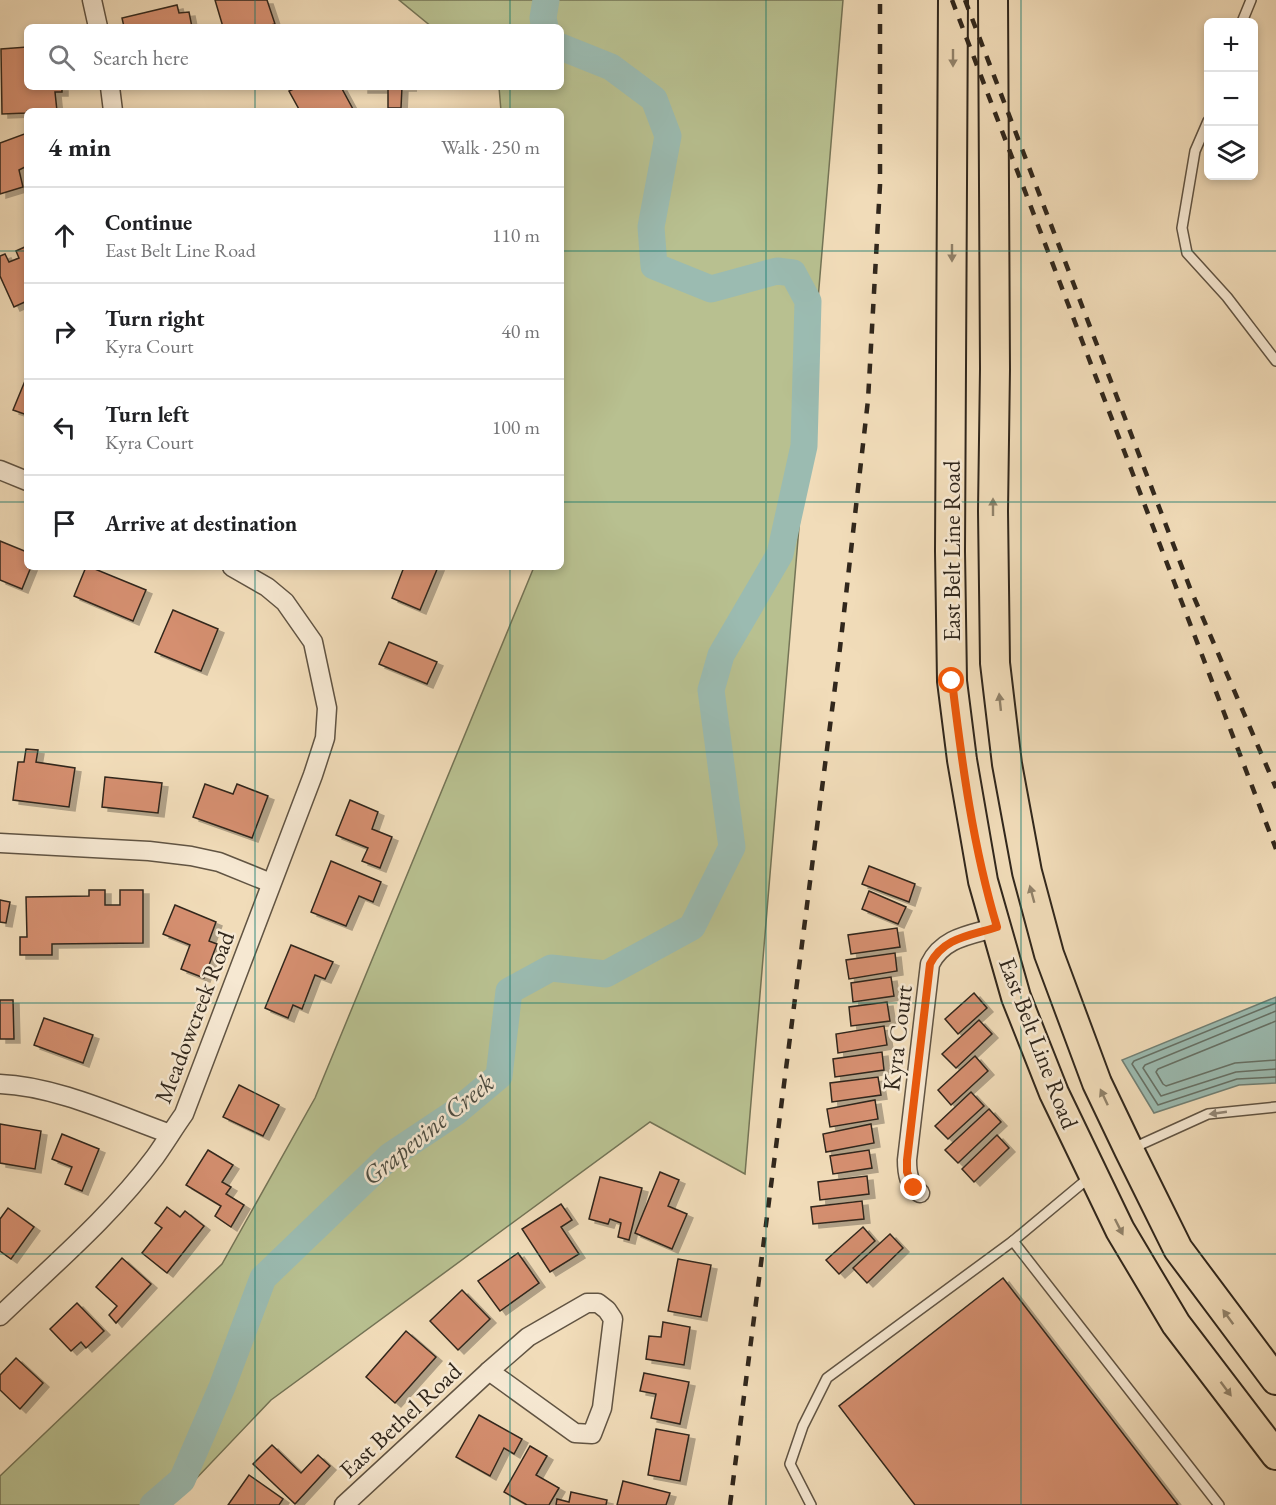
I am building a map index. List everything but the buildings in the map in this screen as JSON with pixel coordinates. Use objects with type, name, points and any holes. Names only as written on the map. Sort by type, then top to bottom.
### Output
[{"type":"main road","name":"East Belt Line Road","points":[[953,0],[950,551],[952,681],[962,760],[983,881],[1016,997],[1050,1082],[1120,1230],[1176,1324],[1276,1455]]},
{"type":"main road","name":"East Belt Line Road","points":[[993,0],[995,663],[1009,775],[1027,872],[1048,954],[1097,1083],[1129,1150],[1178,1249],[1276,1380]]},
{"type":"main road","points":[[951,368],[995,369]]},
{"type":"main road","points":[[997,927],[1015,928],[1025,932],[1048,954]]},
{"type":"main road","points":[[1093,1174],[1129,1150]]},
{"type":"street","points":[[92,0],[97,24]]},
{"type":"street","points":[[110,90],[113,108]]},
{"type":"street","points":[[0,470],[24,480]]},
{"type":"street","name":"Meadowcreek Road","points":[[0,1316],[123,1195],[156,1156],[184,1114],[325,738],[327,708],[314,642],[285,602],[267,587],[237,570]]},
{"type":"street","points":[[0,843],[41,847],[137,850],[191,856],[219,862],[271,884]]},
{"type":"street","name":"Kyra Court","points":[[920,1193],[910,1181],[907,1160],[930,964],[935,954],[948,942],[997,927]]},
{"type":"street","points":[[0,1084],[21,1085],[51,1092],[170,1134]]},
{"type":"street","name":"East Bethel Road","points":[[344,1505],[489,1371],[528,1337],[587,1303],[598,1303],[613,1319],[602,1408],[592,1434],[575,1433],[489,1371]]},
{"type":"lane","points":[[1244,18],[1251,0]]},
{"type":"lane","points":[[1207,126],[1195,151],[1182,228],[1187,254],[1227,297],[1276,361]]},
{"type":"lane","points":[[1129,1150],[1208,1114],[1276,1107]]},
{"type":"lane","points":[[811,1505],[790,1464],[803,1426],[827,1378],[1012,1241],[1093,1174]]},
{"type":"lane","points":[[1012,1241],[1219,1505]]},
{"type":"green space","points":[[399,0],[843,0],[745,1174],[650,1122],[271,1400],[171,1505],[0,1505],[0,1476],[222,1264],[315,1098],[533,570],[564,570],[564,108],[501,108],[499,90],[564,90],[564,24],[428,24]]},
{"type":"water","points":[[1276,997],[1276,1083],[1239,1085],[1154,1113],[1122,1060]]},
{"type":"waterway","name":"Grapevine Creek","points":[[544,24],[546,0]]},
{"type":"waterway","name":"Grapevine Creek","points":[[153,1505],[182,1480],[222,1387],[263,1278],[390,1156],[456,1112],[499,1076],[509,991],[551,968],[606,974],[692,927],[732,847],[711,690],[721,655],[780,554],[804,446],[808,301],[793,273],[777,271],[711,289],[654,266],[651,227],[668,136],[654,99],[611,67],[564,48]]},
{"type":"railway","points":[[730,1505],[840,648],[868,400],[880,185],[880,0]]},
{"type":"railway","points":[[952,0],[1276,849]]},
{"type":"railway","points":[[965,0],[1190,588],[1276,788]]},
{"type":"route","points":[[914,1188],[907,1172],[907,1160],[930,964],[935,954],[948,942],[997,927],[983,881],[962,760],[952,681]]}]
